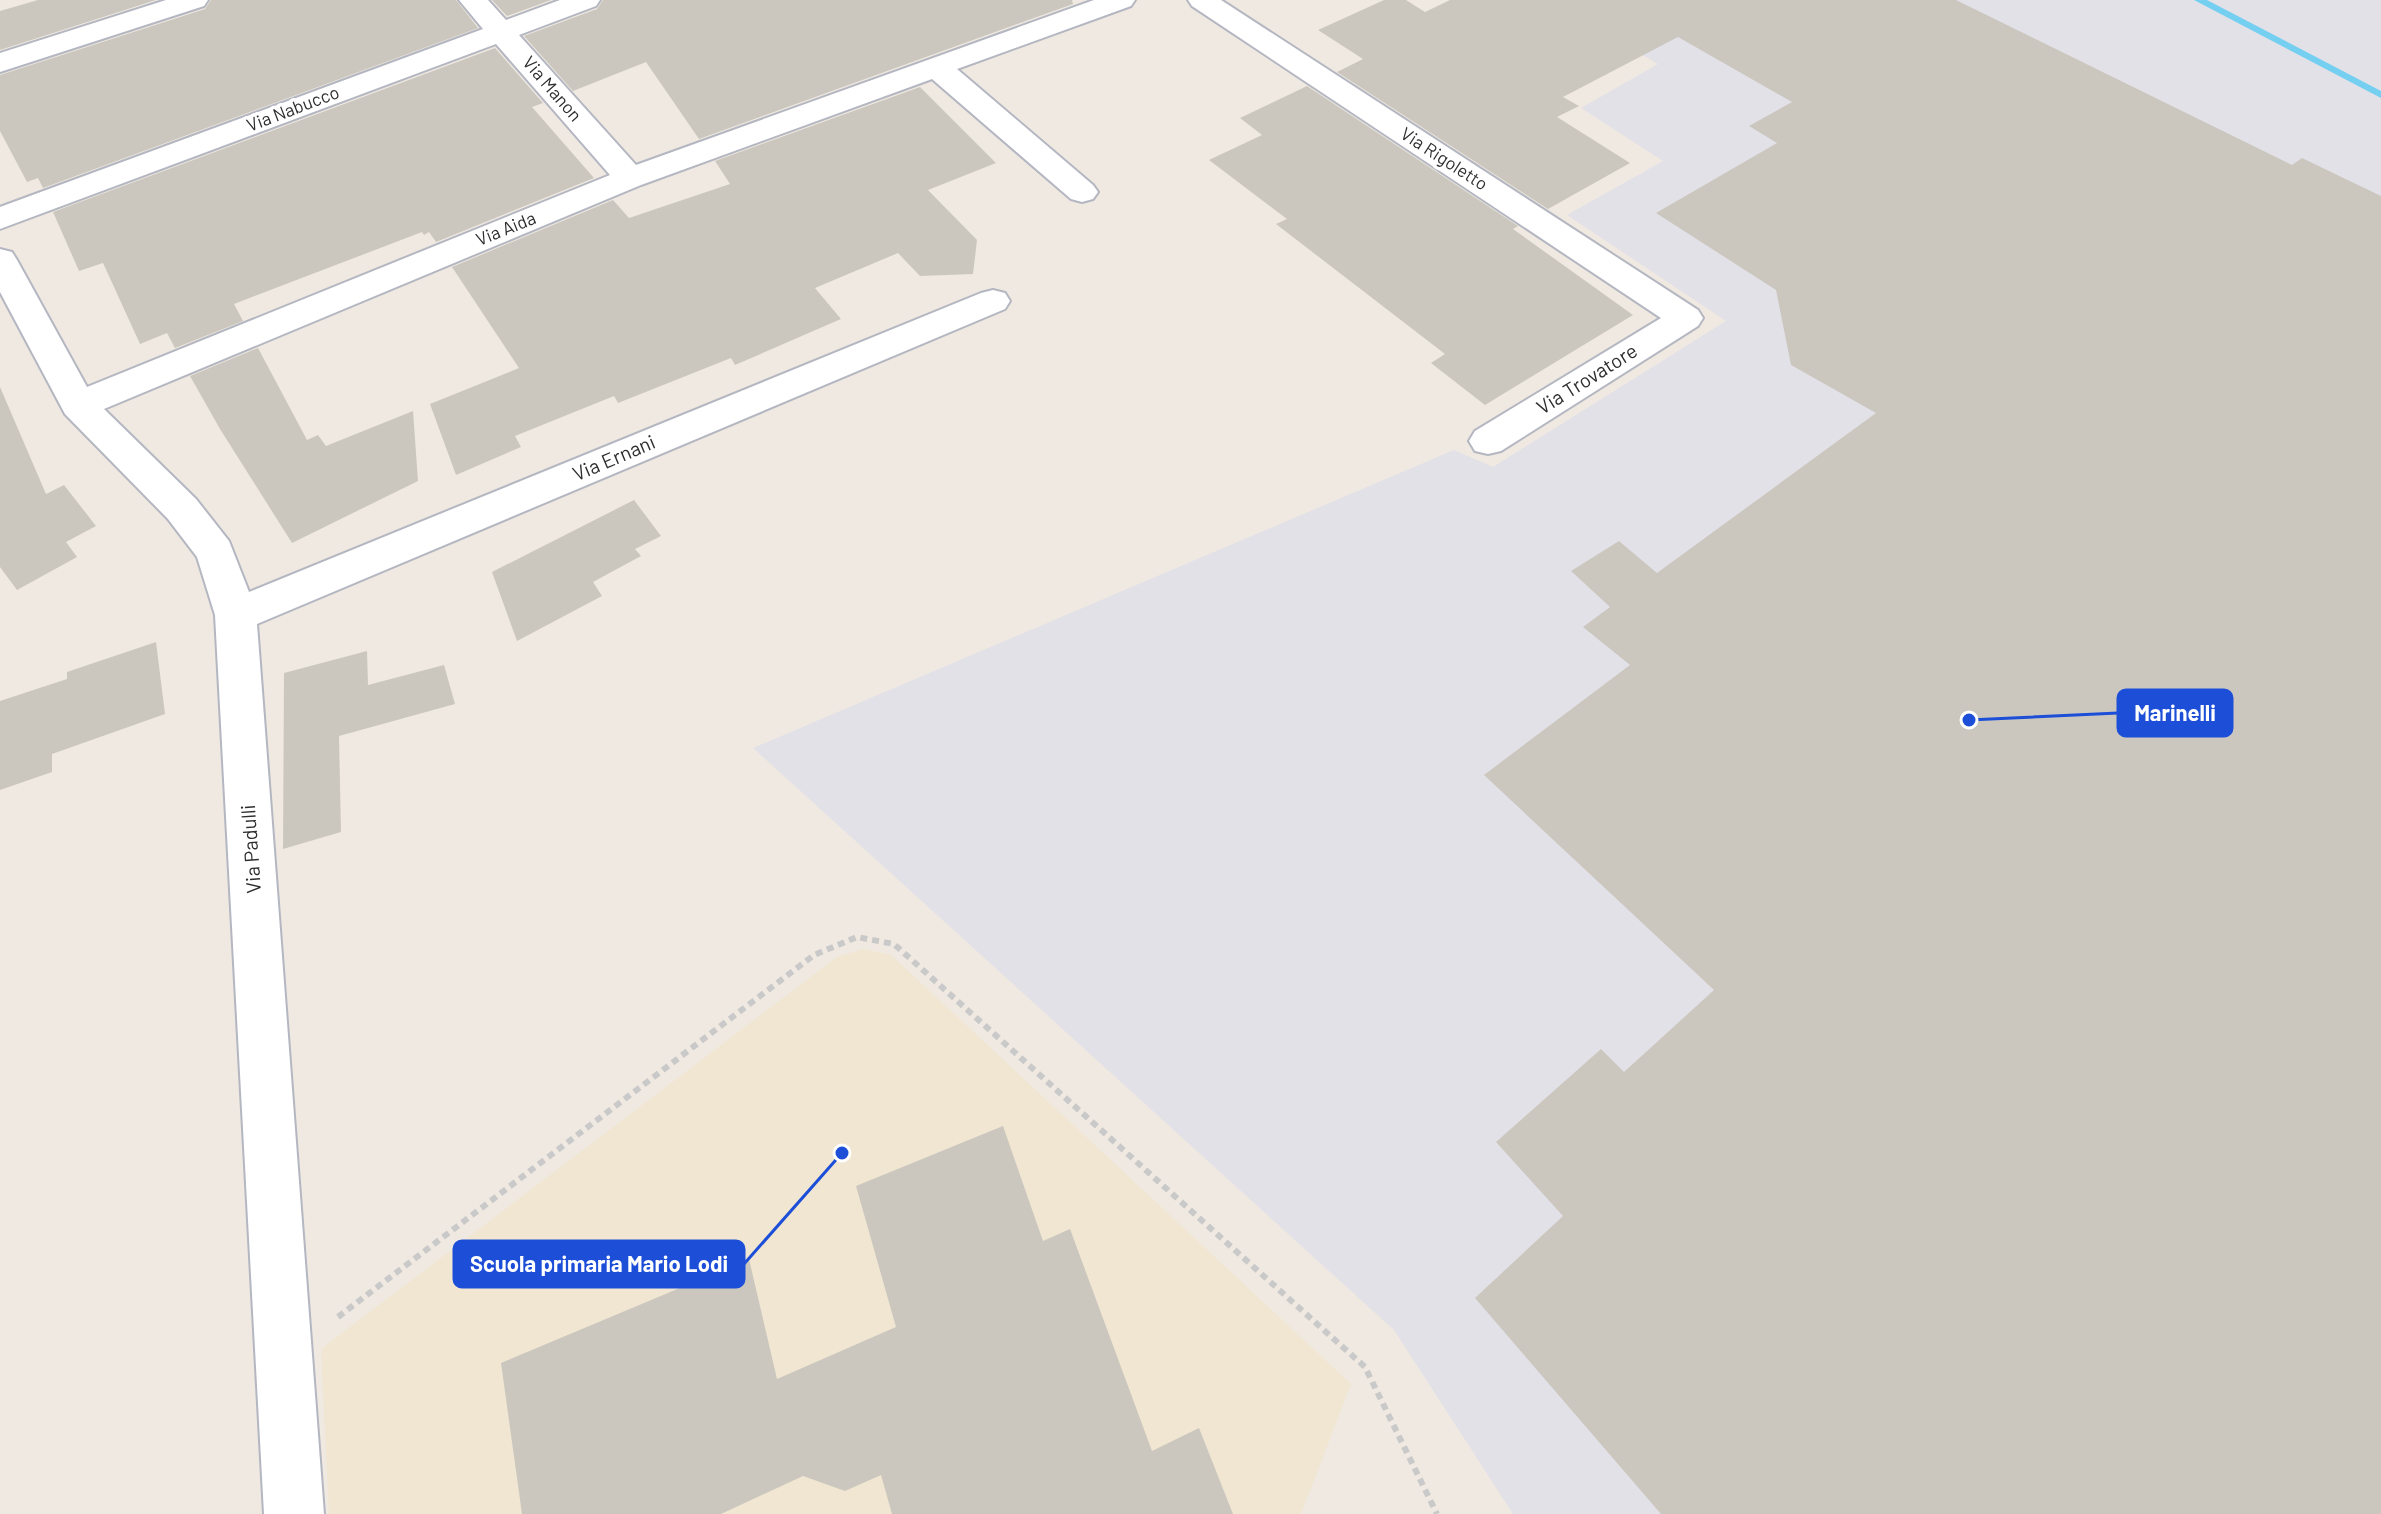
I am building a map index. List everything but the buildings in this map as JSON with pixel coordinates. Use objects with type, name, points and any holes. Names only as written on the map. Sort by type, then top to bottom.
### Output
[{"type":"street","points":[[0,63],[194,0]]},
{"type":"street","name":"Via Manon","points":[[473,0],[630,178]]},
{"type":"street","name":"Via Nabucco","points":[[0,219],[586,0]]},
{"type":"street","name":"Via Aida","points":[[78,405],[630,178],[1121,0]]},
{"type":"street","name":"Via Rigoletto","points":[[1202,0],[1686,318]]},
{"type":"street","points":[[938,68],[1082,192]]},
{"type":"street","name":"Via Padulli","points":[[0,260],[78,405],[185,513],[215,552],[236,615],[294,1514]]},
{"type":"street","name":"Via Ernani","points":[[236,615],[993,301]]},
{"type":"street","name":"Via Trovatore","points":[[1488,441],[1686,318]]},
{"type":"path","points":[[283,1350],[319,1331],[814,955],[857,937],[894,944],[1365,1367],[1437,1514]]},
{"type":"shaded area","points":[[1549,0],[2381,0],[2381,1514],[1513,1514],[1394,1330],[753,748],[1454,450],[1493,467],[1726,321],[1567,215],[1663,161],[1581,108],[1658,64]]},
{"type":"shaded area","points":[[864,949],[891,955],[1351,1384],[1301,1514],[329,1514],[321,1349],[837,957]]},
{"type":"waterway","points":[[2199,0],[2381,95]]},
{"type":"place","name":"Marinelli","points":[[1969,720]]},
{"type":"place","name":"Scuola primaria Mario Lodi","points":[[842,1153]]}]
